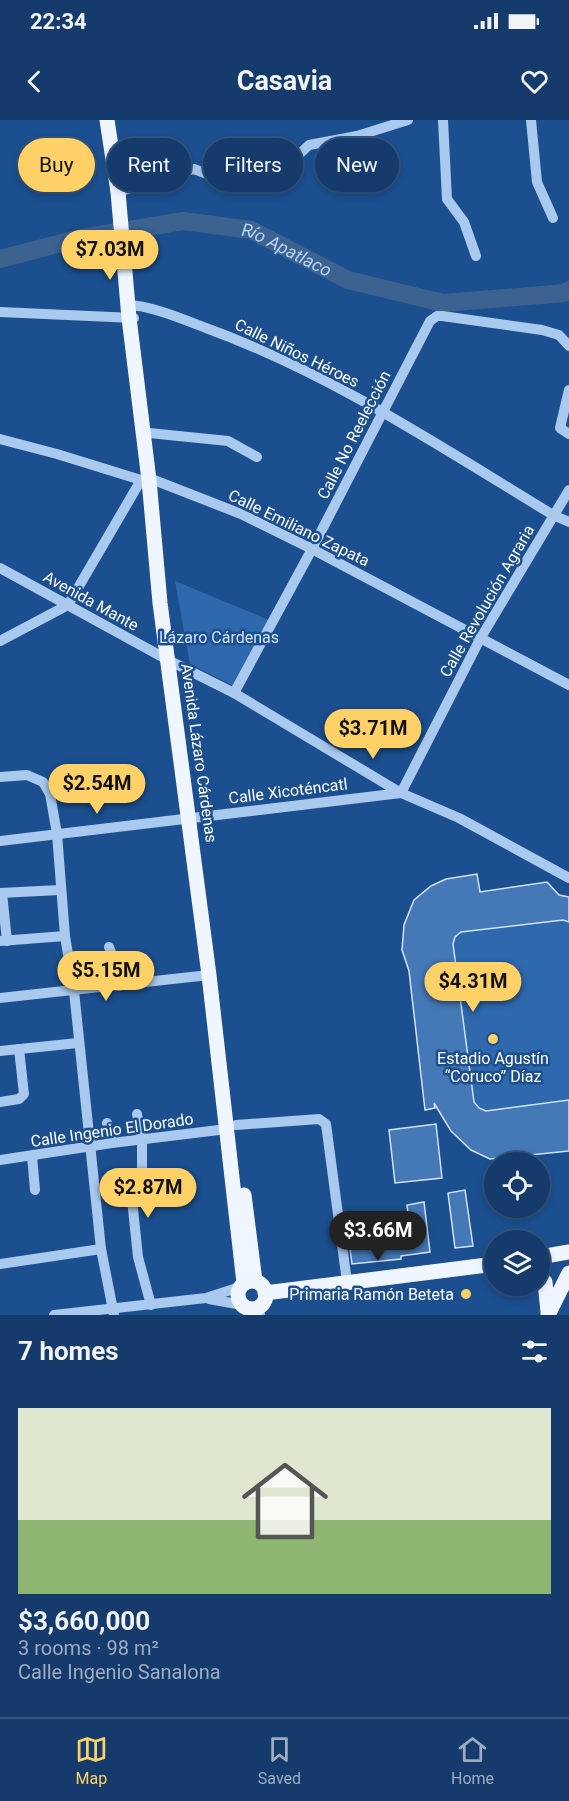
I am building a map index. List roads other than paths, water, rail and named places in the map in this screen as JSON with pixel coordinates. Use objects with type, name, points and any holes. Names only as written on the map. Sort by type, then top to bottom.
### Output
[{"type":"main road","name":"Avenida Lázaro Cárdenas","points":[[107,120],[121,196]]},
{"type":"main road","name":"Avenida Lázaro Cárdenas","points":[[114,120],[148,480],[194,818],[251,1286],[238,1296],[242,1305]]},
{"type":"main road","name":"Avenida Lázaro Cárdenas","points":[[131,312],[149,433],[148,480]]},
{"type":"main road","name":"Avenida Lázaro Cárdenas","points":[[194,818],[209,975],[223,1055]]},
{"type":"main road","points":[[550,1255],[569,1252]]},
{"type":"main road","points":[[251,1286],[347,1282],[484,1265]]},
{"type":"main road","points":[[548,1314],[569,1273]]},
{"type":"main road","points":[[242,1305],[259,1311],[265,1299],[251,1286]]},
{"type":"main road","points":[[546,1296],[548,1314]]},
{"type":"street","points":[[121,196],[194,169],[241,187],[269,176],[288,165],[309,145],[357,136],[408,120]]},
{"type":"street","points":[[442,120],[447,199],[464,222],[476,256]]},
{"type":"street","points":[[531,120],[537,182],[554,218]]},
{"type":"street","name":"Calle Niños Héroes","points":[[0,312],[131,312],[179,318],[262,350],[383,412],[569,522]]},
{"type":"street","name":"Calle No Reelección","points":[[234,693],[312,549],[430,321],[437,316],[542,330],[559,335],[569,346]]},
{"type":"street","points":[[564,431],[569,390]]},
{"type":"street","points":[[149,433],[228,441],[257,457]]},
{"type":"street","name":"Calle Emiliano Zapata","points":[[0,439],[148,480],[208,500],[312,549],[480,639],[568,682]]},
{"type":"street","points":[[0,641],[68,605],[148,480]]},
{"type":"street","name":"Calle Revolución Agraria","points":[[401,793],[480,639],[569,490]]},
{"type":"street","name":"Avenida Mante","points":[[0,568],[172,662],[234,693],[401,793],[459,818],[569,877]]},
{"type":"street","points":[[0,777],[27,775],[43,782],[50,794],[57,834],[60,890],[74,991],[101,1249],[113,1312]]},
{"type":"street","name":"Calle Xicoténcatl","points":[[0,841],[401,793]]},
{"type":"street","points":[[60,890],[1,893],[4,941],[65,936]]},
{"type":"street","points":[[109,947],[117,966],[119,986]]},
{"type":"street","points":[[0,998],[209,975]]},
{"type":"street","points":[[0,1051],[78,1042]]},
{"type":"street","points":[[0,1102],[19,1099],[24,1094],[19,1048]]},
{"type":"street","points":[[137,1114],[142,1140],[142,1173],[131,1190],[139,1265],[151,1305]]},
{"type":"street","name":"Calle Ingenio El Dorado","points":[[0,1160],[231,1127],[319,1119],[326,1124],[347,1282]]},
{"type":"street","points":[[107,1123],[112,1143]]},
{"type":"street","points":[[32,1156],[35,1190]]},
{"type":"street","points":[[0,1264],[101,1249]]},
{"type":"street","points":[[54,1315],[113,1312],[206,1298],[251,1286]]},
{"type":"street","points":[[206,1298],[242,1305]]},
{"type":"waterway","name":"Río Apatlaco","points":[[0,259],[81,238],[183,221],[251,230],[348,280],[443,303],[565,293],[569,290]]},
{"type":"place","name":"Estadio Agustín “Coruco” Díaz","points":[[493,1039]]},
{"type":"place","name":"Primaria Ramón Beteta","points":[[466,1294]]},
{"type":"park label","name":"Lázaro Cárdenas","points":[[219,637]]}]
